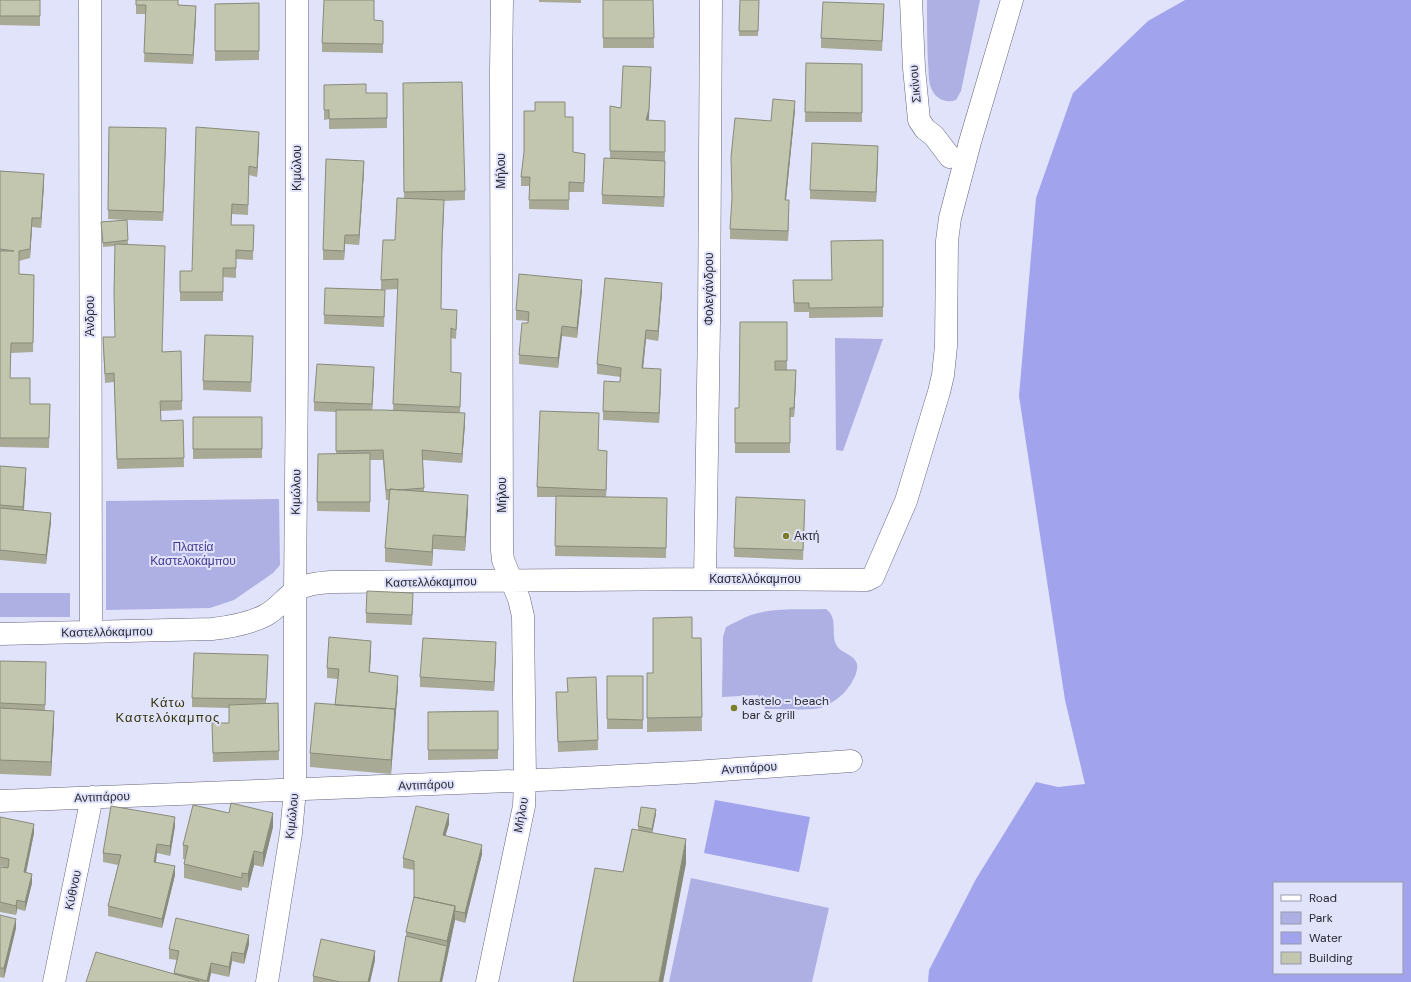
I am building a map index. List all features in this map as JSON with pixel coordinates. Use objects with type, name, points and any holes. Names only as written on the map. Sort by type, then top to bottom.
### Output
[{"type":"street","name":"Άνδρου","points":[[90,0],[91,632]]},
{"type":"street","name":"Κιμώλου","points":[[267,982],[291,833],[295,790],[297,0]]},
{"type":"street","name":"Μήλου","points":[[486,982],[524,806],[525,780],[524,624],[522,608],[513,581],[503,560],[502,542],[502,0]]},
{"type":"street","name":"Φολεγάνδρου","points":[[705,579],[709,323],[711,0]]},
{"type":"street","name":"Σικίνου","points":[[911,0],[914,68],[919,120],[925,129],[934,136],[950,157]]},
{"type":"street","name":"Καστελλόκαμπου","points":[[0,634],[223,628],[245,623],[266,615],[295,591],[311,584],[331,582],[705,579],[867,580],[874,577],[906,501],[943,376],[946,346],[946,241],[950,218],[970,142],[1012,0]]},
{"type":"street","points":[[266,615],[281,628],[295,655]]},
{"type":"street","name":"Αντιπάρου","points":[[0,801],[295,790],[694,772],[851,760]]},
{"type":"street","name":"Κύθνου","points":[[54,982],[92,797]]},
{"type":"green space","points":[[927,0],[980,0],[961,91],[956,100],[944,101],[935,95],[930,85]]},
{"type":"green space","points":[[835,338],[883,339],[843,451],[836,450]]},
{"type":"green space","name":"Πλατεία Καστελοκάμπου","points":[[279,499],[280,565],[273,573],[234,600],[210,608],[106,610],[106,501]]},
{"type":"green space","points":[[0,593],[70,593],[70,617],[0,617]]},
{"type":"green space","points":[[788,609],[826,609],[832,617],[834,637],[837,646],[839,649],[851,656],[857,664],[857,671],[850,686],[840,697],[823,707],[795,710],[765,709],[758,695],[722,697],[723,637],[726,627],[760,612]]},
{"type":"green space","points":[[691,878],[829,908],[812,982],[669,982]]},
{"type":"water","points":[[1185,0],[1411,0],[1411,982],[928,982],[929,970],[976,879],[1036,782],[1058,787],[1085,784],[1065,700],[1019,396],[1036,198],[1073,93],[1148,21]]},
{"type":"water","points":[[715,800],[810,817],[799,872],[704,853]]},
{"type":"building","points":[[0,0],[40,0],[40,16],[0,16]]},
{"type":"building","points":[[136,0],[178,0],[178,5],[196,6],[193,55],[144,53],[146,5],[136,5]]},
{"type":"building","points":[[324,0],[374,0],[374,20],[383,21],[383,44],[322,43]]},
{"type":"building","points":[[603,0],[653,0],[654,38],[603,38]]},
{"type":"building","points":[[740,0],[759,0],[758,31],[739,31]]},
{"type":"building","points":[[823,2],[884,4],[882,41],[821,38]]},
{"type":"building","points":[[259,3],[259,51],[215,51],[215,4]]},
{"type":"building","points":[[806,63],[862,64],[862,113],[805,112]]},
{"type":"building","points":[[623,66],[651,67],[649,109],[646,120],[665,121],[665,152],[610,151],[610,106],[621,108]]},
{"type":"building","points":[[462,82],[465,191],[404,192],[403,83]]},
{"type":"building","points":[[366,84],[366,93],[387,93],[387,118],[329,119],[329,110],[324,110],[324,85]]},
{"type":"building","points":[[773,99],[795,101],[785,200],[789,200],[788,231],[730,229],[732,198],[731,157],[735,118],[771,121]]},
{"type":"building","points":[[535,102],[565,102],[565,117],[573,117],[573,152],[585,154],[584,183],[569,182],[569,200],[529,200],[530,177],[521,177],[524,152],[524,111],[535,111]]},
{"type":"building","points":[[109,127],[166,128],[163,212],[108,210]]},
{"type":"building","points":[[196,127],[259,132],[257,168],[249,166],[248,205],[232,204],[231,225],[254,225],[253,251],[236,250],[236,268],[223,268],[223,292],[180,292],[180,271],[192,271]]},
{"type":"building","points":[[812,143],[878,146],[876,192],[810,190]]},
{"type":"building","points":[[604,158],[665,161],[664,197],[602,195]]},
{"type":"building","points":[[326,159],[364,161],[359,235],[345,235],[344,251],[323,250]]},
{"type":"building","points":[[0,171],[44,174],[41,218],[32,218],[30,249],[19,251],[19,274],[34,275],[33,343],[11,343],[10,378],[30,378],[30,404],[50,404],[49,438],[0,438],[0,251],[14,251],[0,249]]},
{"type":"building","points":[[397,198],[444,200],[441,309],[457,310],[456,330],[451,328],[451,372],[461,373],[460,407],[393,404],[398,279],[381,280],[383,240],[395,240]]},
{"type":"building","points":[[127,220],[128,240],[103,243],[101,222]]},
{"type":"building","points":[[883,240],[883,307],[809,308],[809,303],[794,303],[793,280],[832,280],[831,241]]},
{"type":"building","points":[[115,244],[165,246],[162,352],[181,351],[182,401],[160,401],[161,421],[183,420],[184,458],[117,459],[114,373],[105,374],[103,337],[115,337]]},
{"type":"building","points":[[519,274],[582,280],[577,328],[562,326],[558,358],[519,355],[522,323],[528,323],[529,312],[516,310]]},
{"type":"building","points":[[605,278],[662,283],[658,331],[646,330],[642,368],[661,369],[659,413],[603,411],[604,381],[620,382],[621,368],[597,364]]},
{"type":"building","points":[[325,288],[385,290],[384,317],[324,315]]},
{"type":"building","points":[[740,322],[787,322],[787,361],[775,361],[775,370],[796,370],[794,408],[790,408],[790,443],[735,443],[735,408],[739,408]]},
{"type":"building","points":[[205,335],[253,336],[251,382],[203,381]]},
{"type":"building","points":[[317,364],[374,367],[372,404],[314,402]]},
{"type":"building","points":[[336,410],[465,413],[462,454],[422,450],[424,488],[386,490],[383,450],[336,451]]},
{"type":"building","points":[[540,411],[599,413],[598,450],[607,451],[606,490],[537,487]]},
{"type":"building","points":[[193,417],[262,417],[262,449],[193,449]]},
{"type":"building","points":[[370,453],[370,502],[317,502],[318,454]]},
{"type":"building","points":[[0,466],[26,468],[23,507],[0,505]]},
{"type":"building","points":[[390,489],[468,495],[465,537],[433,535],[432,552],[385,548]]},
{"type":"building","points":[[556,496],[667,498],[666,548],[555,546]]},
{"type":"building","points":[[736,497],[805,500],[803,550],[734,548]]},
{"type":"building","points":[[0,508],[51,513],[46,555],[0,550]]},
{"type":"building","points":[[367,591],[413,593],[412,615],[366,613]]},
{"type":"building","points":[[692,617],[692,638],[701,638],[702,717],[647,718],[647,673],[653,673],[653,618]]},
{"type":"building","points":[[329,637],[371,641],[369,672],[398,676],[395,714],[395,709],[335,705],[339,669],[327,668]]},
{"type":"building","points":[[423,638],[496,642],[494,682],[420,677]]},
{"type":"building","points":[[194,653],[268,655],[266,699],[192,698]]},
{"type":"building","points":[[0,661],[46,662],[45,705],[0,703]]},
{"type":"building","points":[[607,676],[643,676],[643,720],[607,719]]},
{"type":"building","points":[[596,677],[598,740],[558,742],[556,692],[568,692],[567,678]]},
{"type":"building","points":[[278,703],[279,751],[213,753],[212,723],[229,723],[229,705]]},
{"type":"building","points":[[315,703],[395,709],[391,760],[310,753]]},
{"type":"building","points":[[0,708],[54,711],[51,762],[0,760]]},
{"type":"building","points":[[498,711],[498,750],[428,750],[428,712]]},
{"type":"building","points":[[231,803],[273,813],[263,853],[254,851],[248,874],[242,873],[242,878],[184,864],[188,846],[183,845],[193,805],[229,813]]},
{"type":"building","points":[[111,806],[175,817],[170,846],[157,844],[154,862],[175,866],[162,919],[108,906],[121,855],[103,853]]},
{"type":"building","points":[[416,806],[449,814],[443,835],[482,845],[465,913],[455,911],[455,906],[414,897],[414,861],[403,858]]},
{"type":"building","points":[[641,807],[656,809],[652,829],[638,826]]},
{"type":"building","points":[[0,817],[34,824],[24,872],[32,874],[25,902],[17,900],[16,906],[0,902],[0,867],[8,868],[9,859],[0,857]]},
{"type":"building","points":[[632,829],[686,839],[659,982],[573,982],[595,868],[623,872]]},
{"type":"building","points":[[414,897],[455,906],[447,941],[406,932]]},
{"type":"building","points":[[0,915],[16,919],[4,968],[0,968]]},
{"type":"building","points":[[176,918],[249,935],[244,954],[232,952],[229,967],[211,963],[207,981],[174,973],[179,951],[169,949]]},
{"type":"building","points":[[406,936],[447,946],[440,982],[398,982]]},
{"type":"building","points":[[321,939],[375,951],[368,982],[340,982],[313,976]]},
{"type":"building","points":[[96,952],[199,981],[86,982]]},
{"type":"place","name":"Ακτή","points":[[786,536]]},
{"type":"place","name":"kastelo - beach bar & grill","points":[[734,708]]},
{"type":"district","name":"Κάτω Καστελόκαμπος","points":[[168,710]]}]
